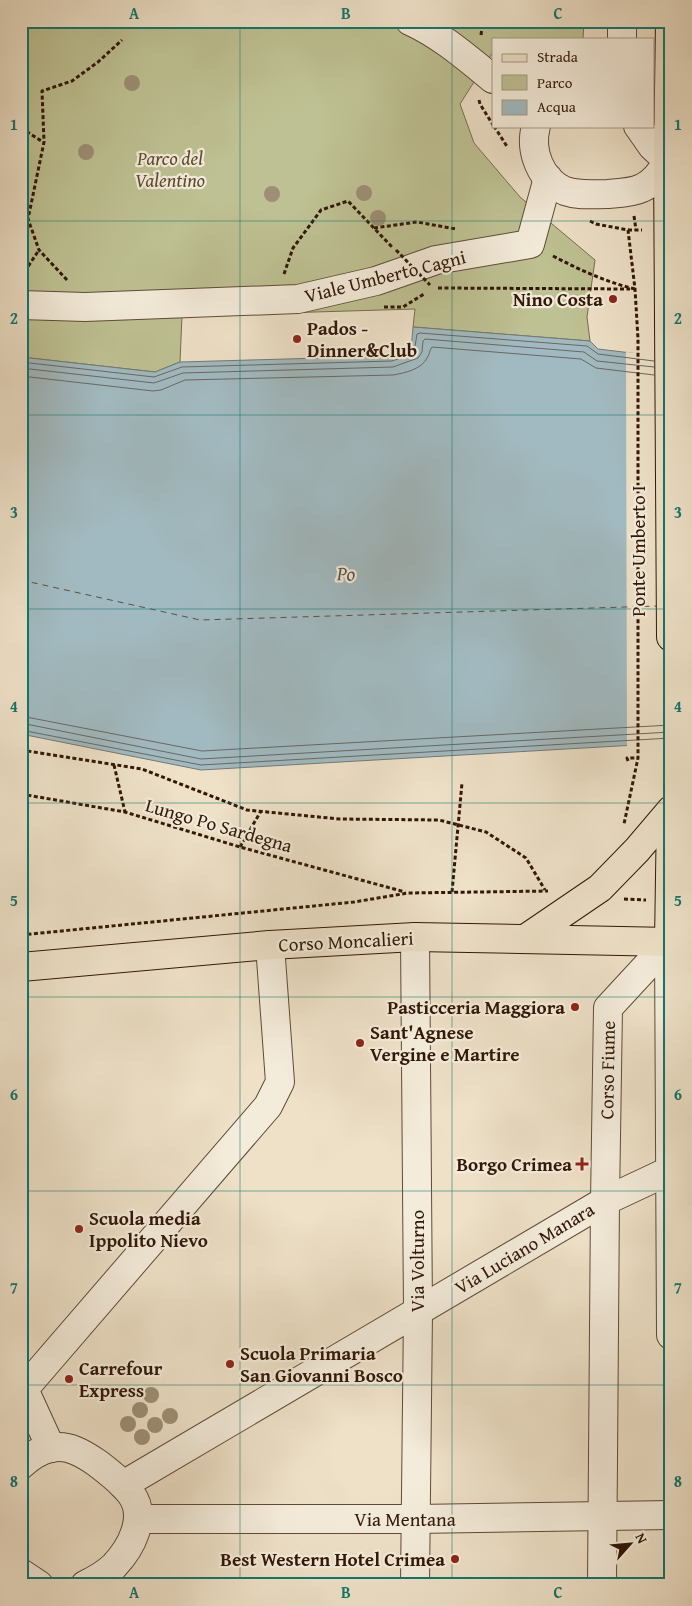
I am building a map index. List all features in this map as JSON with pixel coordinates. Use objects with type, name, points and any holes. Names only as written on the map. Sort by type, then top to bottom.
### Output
[{"type":"main road","name":"Ponte Umberto I","points":[[670,21],[671,637]]},
{"type":"main road","points":[[670,942],[671,811]]},
{"type":"main road","points":[[525,939],[600,888],[638,850],[671,811]]},
{"type":"main road","name":"Corso Moncalieri","points":[[21,966],[270,945],[415,937],[670,942]]},
{"type":"street","points":[[410,21],[430,31],[458,50],[492,78]]},
{"type":"street","points":[[622,21],[622,38]]},
{"type":"street","points":[[536,128],[534,140],[536,156],[543,172],[548,178],[564,190],[573,193],[592,194],[624,193],[642,188],[656,178],[670,160],[652,146],[639,128]]},
{"type":"street","points":[[530,244],[548,178]]},
{"type":"street","name":"Viale Umberto Cagni","points":[[21,305],[85,307],[298,299],[376,281],[436,260],[530,244]]},
{"type":"street","name":"Via Volturno","points":[[415,937],[418,1312],[415,1585]]},
{"type":"street","points":[[670,942],[671,1335]]},
{"type":"street","name":"Corso Fiume","points":[[602,1585],[608,1008],[670,942]]},
{"type":"street","points":[[51,1448],[24,1389],[268,1106],[280,1082],[270,945]]},
{"type":"street","name":"Via Luciano Manara","points":[[123,1485],[605,1201],[670,1170]]},
{"type":"street","points":[[21,1465],[31,1456],[51,1448],[67,1448],[85,1455],[123,1485],[132,1495],[137,1505],[139,1519],[134,1537],[114,1566],[100,1577],[85,1585]]},
{"type":"street","name":"Via Mentana","points":[[139,1519],[416,1520],[671,1515]]},
{"type":"street","points":[[21,1573],[39,1585]]},
{"type":"path","points":[[480,40],[483,21]]},
{"type":"path","points":[[73,284],[39,250],[28,219],[44,142],[42,91],[72,81],[98,62],[122,40]]},
{"type":"path","points":[[21,128],[44,142]]},
{"type":"path","points":[[276,299],[292,248],[321,210],[348,201],[433,288],[635,289]]},
{"type":"path","name":"Ponte Umberto I","points":[[624,826],[638,760],[638,339],[635,289],[629,241]]},
{"type":"path","points":[[530,244],[577,269],[612,283],[635,289]]},
{"type":"path","points":[[21,277],[39,250]]},
{"type":"path","points":[[21,750],[142,769],[247,810],[340,819],[439,820],[486,832],[526,858],[545,891]]},
{"type":"path","points":[[628,761],[627,758],[638,760]]},
{"type":"path","points":[[114,765],[125,812]]},
{"type":"path","points":[[452,892],[462,783]]},
{"type":"path","name":"Lungo Po Sardegna","points":[[21,794],[125,812],[240,847],[408,893]]},
{"type":"path","points":[[240,847],[261,811]]},
{"type":"path","points":[[600,888],[610,899],[669,901]]},
{"type":"path","points":[[21,935],[354,902],[408,893],[554,890]]},
{"type":"green space","name":"Parco del Valentino","points":[[21,21],[584,21],[583,38],[492,38],[492,54],[460,104],[474,143],[520,197],[595,260],[587,317],[590,341],[413,327],[415,309],[182,316],[180,362],[155,372],[21,357]]},
{"type":"water","name":"Po","points":[[413,327],[590,341],[598,349],[665,357],[671,743],[201,770],[21,734],[21,357],[155,372],[180,362],[392,356],[411,350]]},
{"type":"pier","points":[[626,352],[671,355],[671,746],[627,748]]},
{"type":"ferry route","points":[[21,580],[200,620],[658,606]]},
{"type":"tram line","points":[[660,21],[671,42]]},
{"type":"place","name":"Nino Costa","points":[[613,299]]},
{"type":"place","name":"Pados - Dinner&Club","points":[[297,339]]},
{"type":"place","name":"Pasticceria Maggiora","points":[[575,1007]]},
{"type":"place","name":"Sant'Agnese Vergine e Martire","points":[[360,1043]]},
{"type":"place","name":"Borgo Crimea","points":[[582,1164]]},
{"type":"place","name":"Scuola media Ippolito Nievo","points":[[79,1229]]},
{"type":"place","name":"Scuola Primaria San Giovanni Bosco","points":[[230,1364]]},
{"type":"place","name":"Carrefour Express","points":[[69,1379]]},
{"type":"place","name":"Best Western Hotel Crimea","points":[[455,1559]]}]
